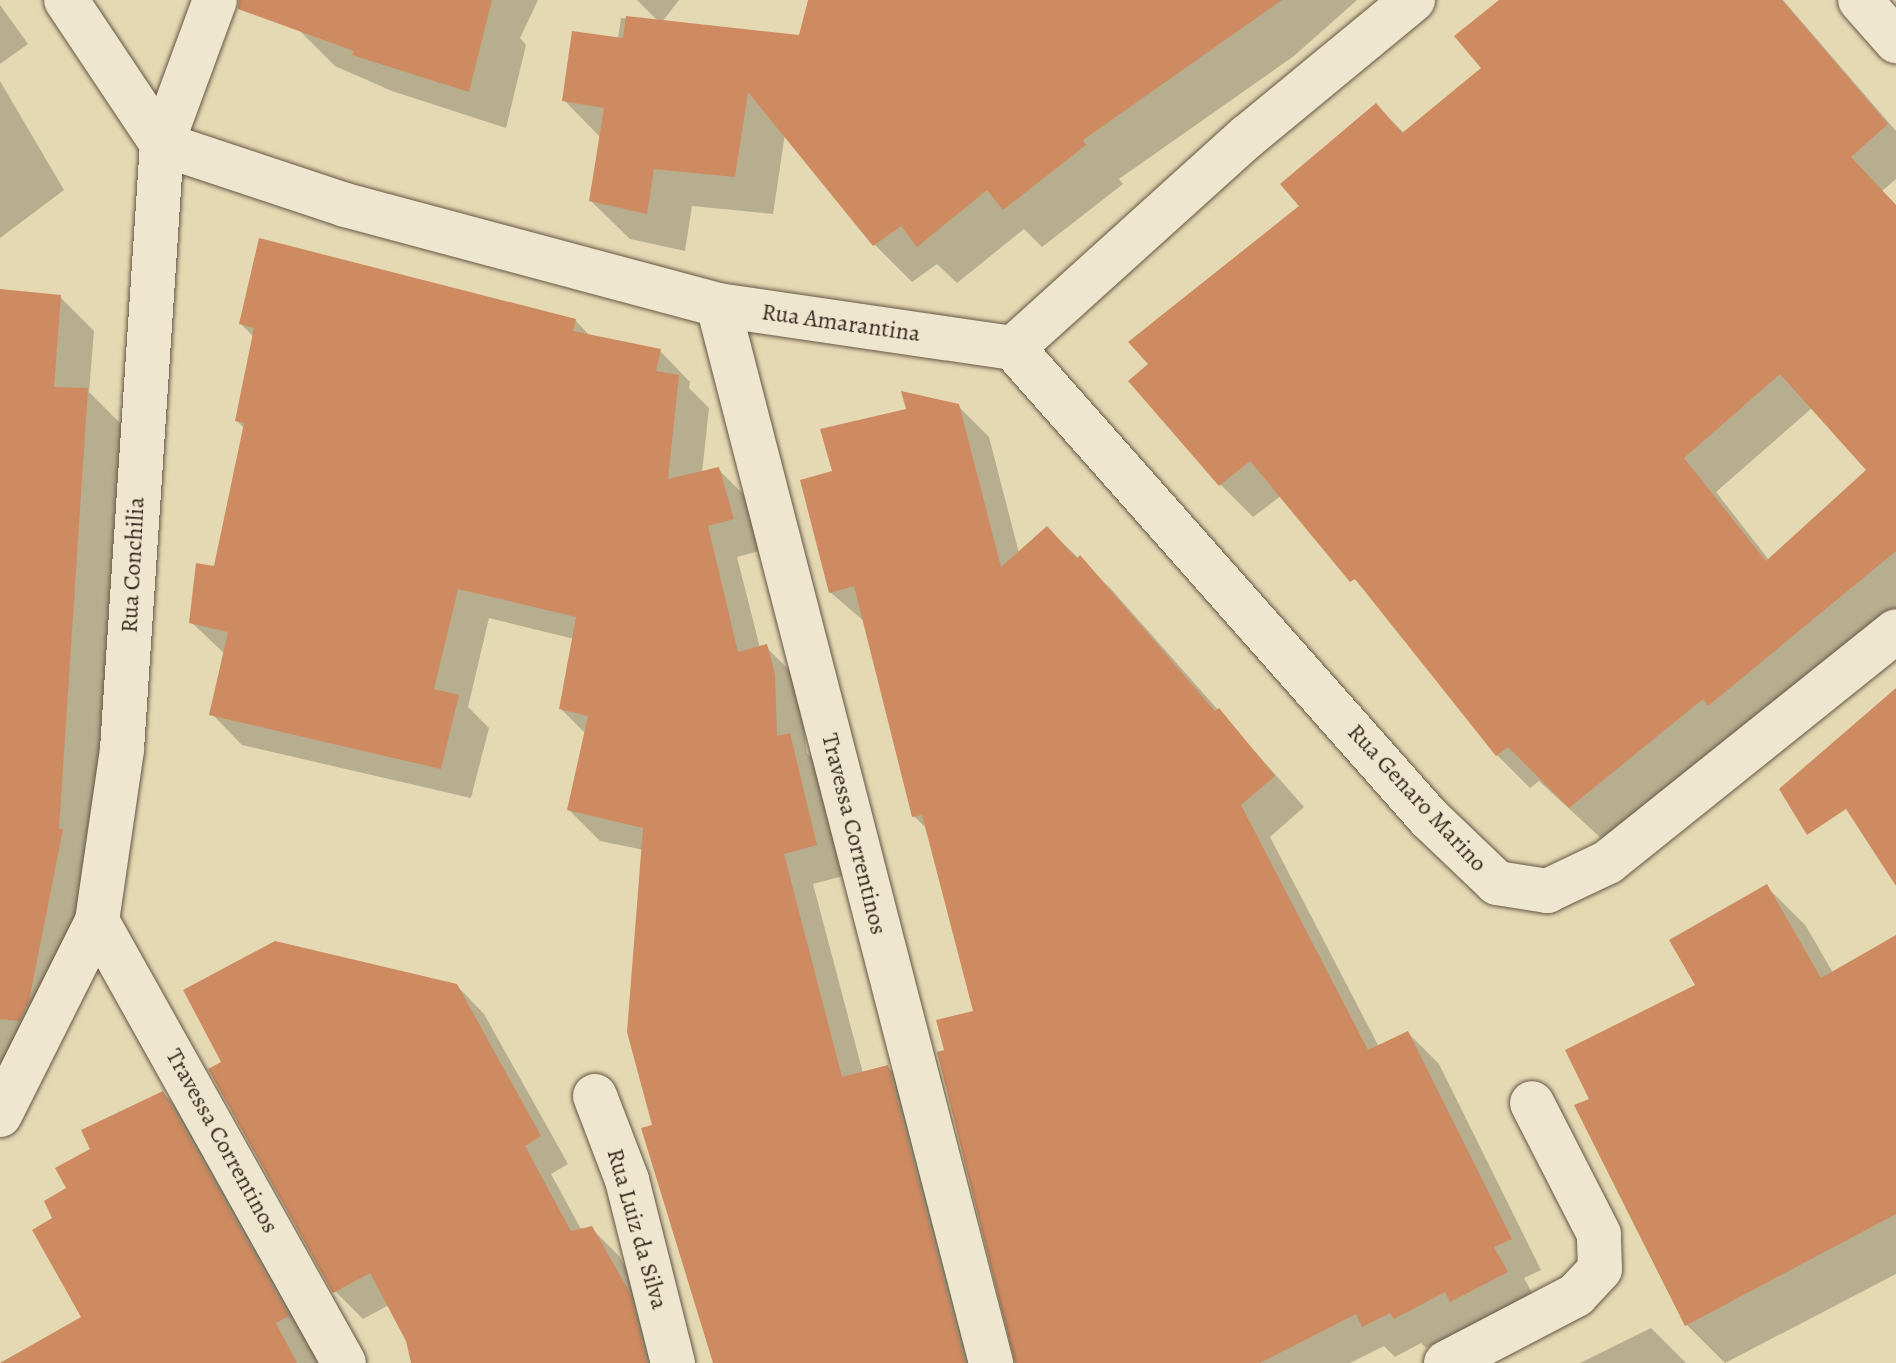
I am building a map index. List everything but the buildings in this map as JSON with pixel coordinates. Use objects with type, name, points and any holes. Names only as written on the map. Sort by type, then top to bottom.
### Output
[{"type":"street","points":[[66,0],[162,144]]},
{"type":"street","name":"Rua Conchilia","points":[[0,1115],[97,921],[122,749],[162,144],[215,0]]},
{"type":"street","points":[[1013,348],[1248,136],[1413,0]]},
{"type":"street","points":[[1860,0],[1896,41]]},
{"type":"street","name":"Rua Amarantina","points":[[162,144],[345,205],[718,305],[1013,348]]},
{"type":"street","name":"Travessa Correntinos","points":[[718,305],[991,1363]]},
{"type":"street","name":"Rua Genaro Marino","points":[[1013,348],[1429,818],[1497,883],[1547,891],[1608,862],[1896,631]]},
{"type":"street","name":"Travessa Correntinos","points":[[97,921],[344,1363]]},
{"type":"street","name":"Rua Luiz da Silva","points":[[595,1096],[627,1180],[673,1363]]},
{"type":"street","points":[[1446,1363],[1576,1295],[1600,1269],[1599,1234],[1532,1103]]}]
